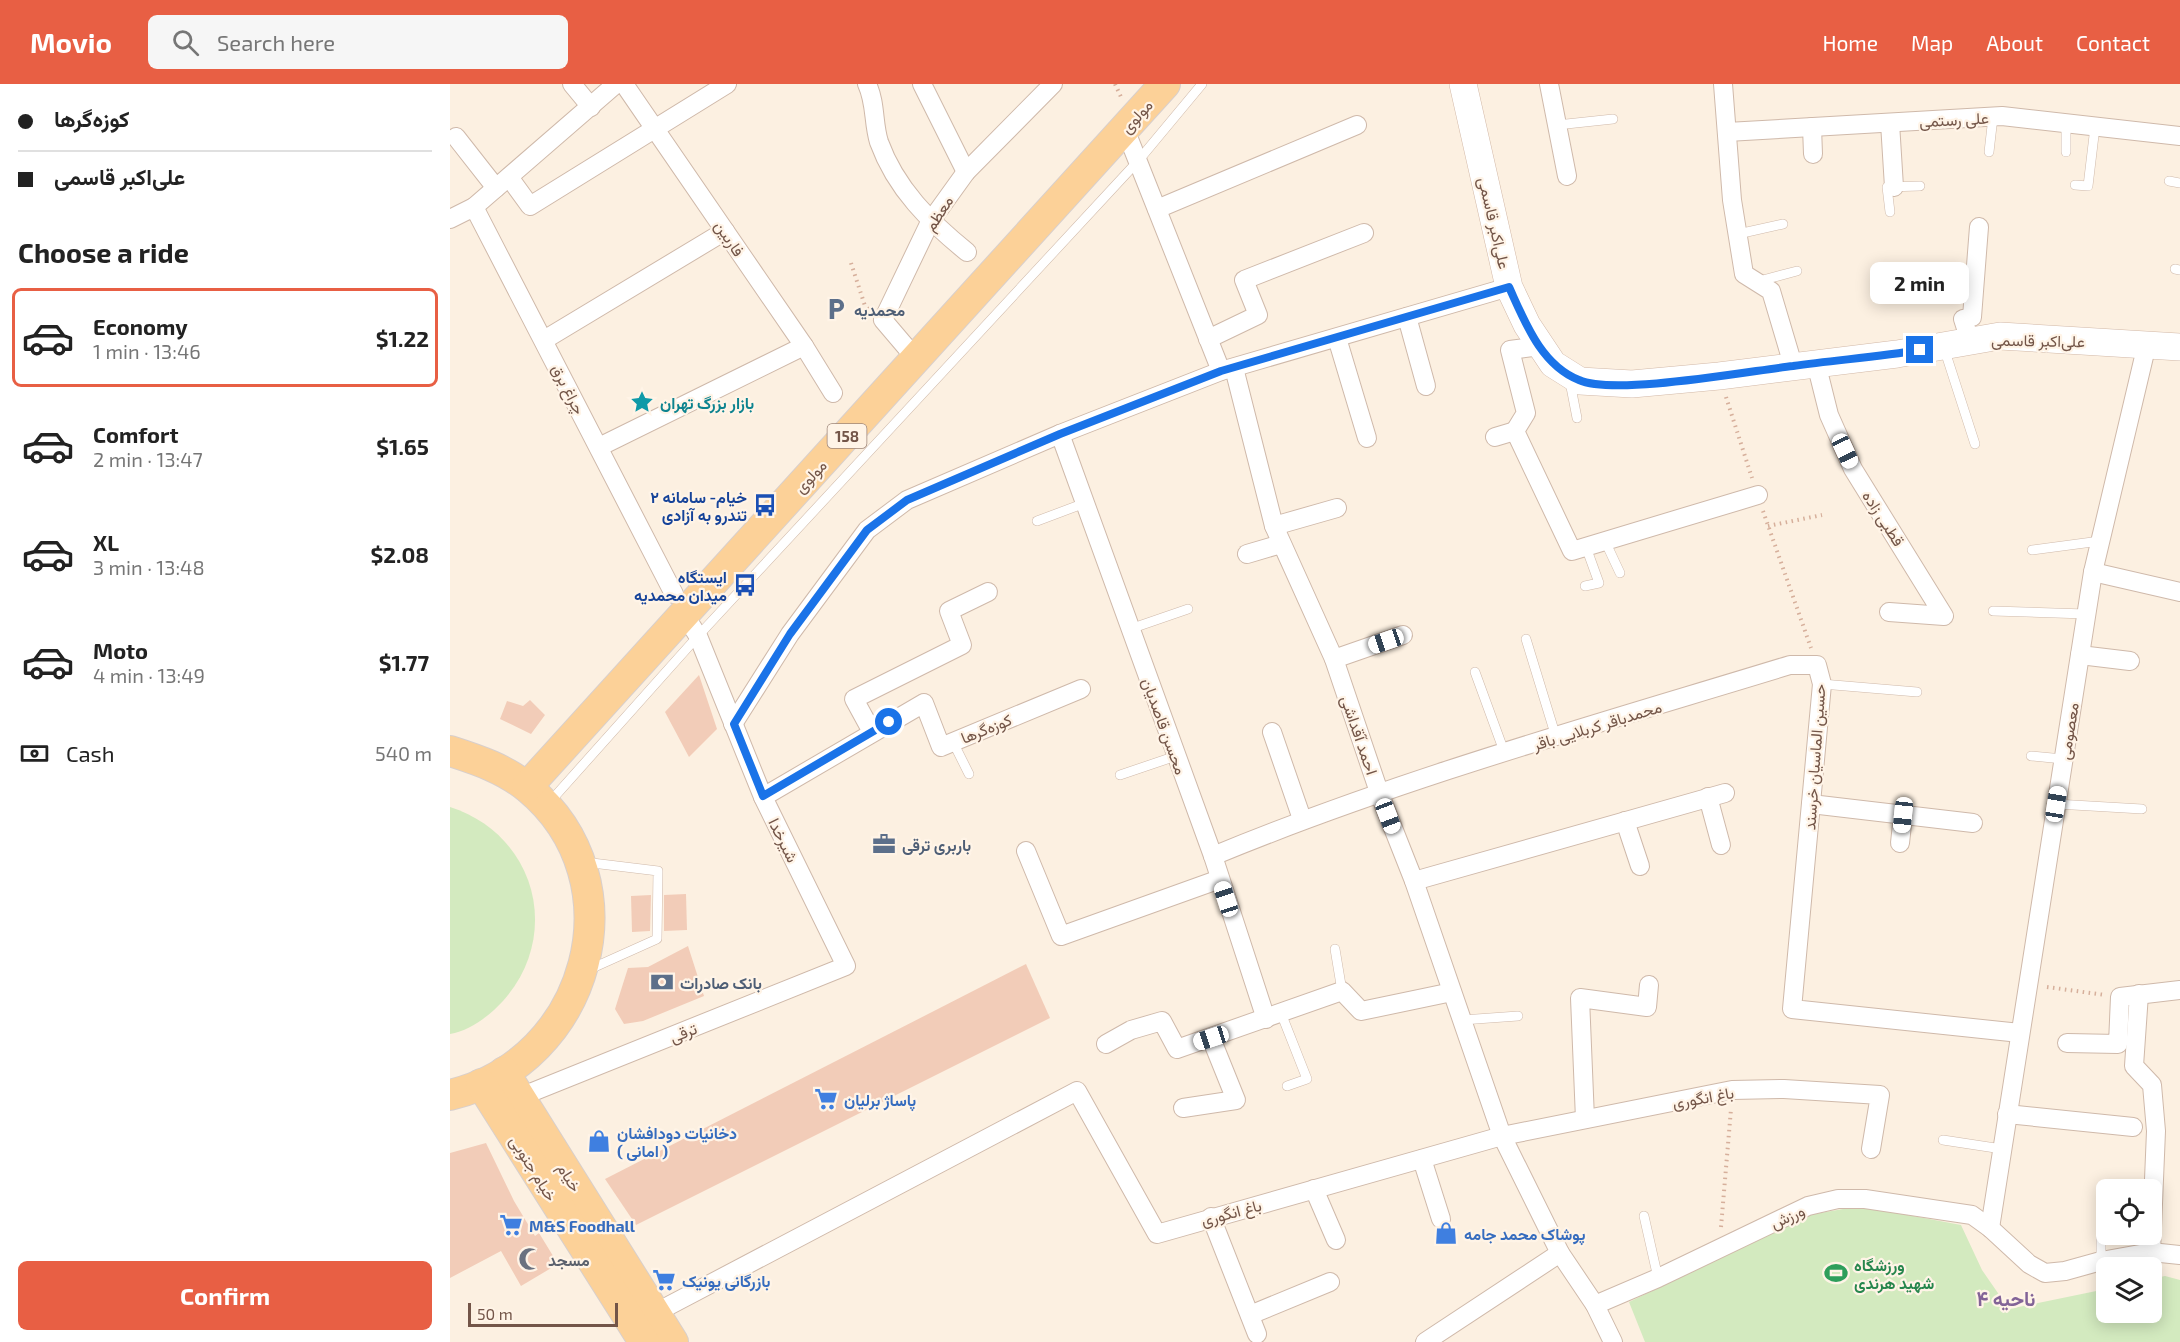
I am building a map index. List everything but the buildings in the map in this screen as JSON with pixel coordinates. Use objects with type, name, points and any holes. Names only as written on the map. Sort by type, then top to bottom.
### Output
[{"type":"main road","name":"مولوی","points":[[536,796],[685,615],[1165,84]]},
{"type":"main road","points":[[450,751],[490,764],[536,796],[565,832],[579,861],[590,916],[583,972],[567,1010],[542,1043],[493,1078],[450,1095]]},
{"type":"main road","name":"خیام","points":[[493,1078],[520,1097],[673,1342]]},
{"type":"main road","name":"خیام جنوبی","points":[[493,1078],[644,1342]]},
{"type":"street","points":[[572,84],[591,106]]},
{"type":"street","points":[[450,219],[474,207],[616,84]]},
{"type":"street","name":"فاربین","points":[[624,84],[804,346],[833,393]]},
{"type":"street","points":[[456,137],[530,206],[727,84]]},
{"type":"street","points":[[867,84],[874,98],[879,141],[906,192],[930,222],[967,252]]},
{"type":"street","points":[[922,84],[966,172]]},
{"type":"street","name":"معظم","points":[[884,320],[930,222],[966,172],[1053,84]]},
{"type":"street","name":"علی‌اکبر قاسمی","points":[[1463,84],[1509,287],[1552,364],[1580,381],[1606,384],[1719,376],[2000,336],[2180,347]]},
{"type":"street","points":[[1549,84],[1567,176]]},
{"type":"street","name":"قطبی زاده","points":[[1723,84],[1726,132],[1744,274],[1771,291],[1853,469],[1950,614],[1889,612]]},
{"type":"street","name":"علی رستمی","points":[[1726,132],[1992,117],[2180,136]]},
{"type":"street","points":[[1890,123],[1894,187]]},
{"type":"street","points":[[1156,208],[1357,125]]},
{"type":"street","points":[[1812,127],[1814,154]]},
{"type":"street","name":"احمد آقداشی","points":[[1125,129],[1208,339],[1228,370],[1274,526],[1334,659],[1502,1136],[1560,1253],[1595,1305],[1612,1342]]},
{"type":"street","name":"چراغ برق","points":[[474,207],[685,615]]},
{"type":"street","points":[[1970,341],[1963,319],[1972,317],[1979,227]]},
{"type":"street","points":[[544,340],[725,231]]},
{"type":"street","points":[[1208,339],[1258,315],[1244,280],[1364,233]]},
{"type":"street","points":[[734,724],[790,634],[867,530],[907,500],[1060,434],[1228,370],[1509,287]]},
{"type":"street","points":[[1407,317],[1426,386]]},
{"type":"street","points":[[884,320],[917,360]]},
{"type":"street","points":[[1337,338],[1367,438]]},
{"type":"street","name":"معصومی","points":[[1990,1228],[2093,572],[2147,344]]},
{"type":"street","points":[[599,447],[804,346]]},
{"type":"street","points":[[1495,437],[1515,431],[1526,413],[1510,350],[1540,346]]},
{"type":"street","points":[[1515,431],[1579,549],[1758,495]]},
{"type":"street","name":"محسن قاصدیان","points":[[1060,434],[1220,879],[1274,1016]]},
{"type":"street","points":[[1274,526],[1337,508]]},
{"type":"street","points":[[1248,554],[1281,544]]},
{"type":"street","points":[[2093,572],[2180,592]]},
{"type":"street","points":[[872,732],[854,699],[962,645],[949,611],[988,592]]},
{"type":"street","name":"شیرخدا","points":[[685,615],[734,724],[763,796],[846,966]]},
{"type":"street","points":[[1334,659],[1403,635]]},
{"type":"street","points":[[2080,655],[2130,661]]},
{"type":"street","name":"محمدباقر کربلایی باقر","points":[[1213,856],[1302,819],[1556,737],[1790,665],[1817,666]]},
{"type":"street","name":"حسین الماسیان خرسند","points":[[1817,666],[1822,684],[1792,1009],[2020,1033]]},
{"type":"street","name":"کوزه‌گرها","points":[[763,796],[924,703],[941,747],[1081,689]]},
{"type":"street","points":[[1272,732],[1302,819]]},
{"type":"street","points":[[1414,881],[1717,795],[1721,845]]},
{"type":"street","points":[[1811,804],[1973,823]]},
{"type":"street","points":[[1900,843],[1903,815]]},
{"type":"street","points":[[1625,821],[1640,866]]},
{"type":"street","points":[[1026,851],[1061,936],[1220,879]]},
{"type":"street","name":"ترقی","points":[[520,1097],[846,966]]},
{"type":"street","points":[[1585,1119],[1580,998],[1647,1007],[1649,985]]},
{"type":"street","points":[[2067,1042],[2118,1044],[2120,997],[2180,990]]},
{"type":"street","points":[[1106,1044],[1131,1030],[1162,1022],[1177,1049],[1341,992],[1361,1011],[1452,992]]},
{"type":"street","points":[[2139,994],[2134,1066],[2152,1085],[2156,1131],[2151,1252]]},
{"type":"street","points":[[1183,1108],[1236,1100],[1211,1038]]},
{"type":"street","name":"باغ انگوری","points":[[655,1313],[1077,1091],[1157,1234],[1502,1136],[1732,1090],[1784,1089],[1880,1095],[1871,1149]]},
{"type":"street","points":[[2007,1114],[2133,1127]]},
{"type":"street","points":[[1422,1159],[1441,1219]]},
{"type":"street","points":[[1314,1190],[1336,1240]]},
{"type":"street","name":"ورزش","points":[[1595,1305],[1659,1278],[1809,1206],[1838,1199],[1865,1199],[1972,1215],[1990,1228],[2029,1264],[2045,1273],[2065,1271],[2096,1262]]},
{"type":"street","points":[[1211,1217],[1257,1334]]},
{"type":"street","points":[[2123,1257],[2151,1252],[2180,1255]]},
{"type":"street","points":[[1425,1342],[1560,1253]]},
{"type":"street","points":[[1250,1315],[1330,1282]]},
{"type":"lane","points":[[685,615],[1138,161],[1202,84]]},
{"type":"lane","points":[[1989,153],[1992,117]]},
{"type":"lane","points":[[1557,125],[1613,119]]},
{"type":"lane","points":[[2066,124],[2066,152]]},
{"type":"lane","points":[[2075,185],[2088,186],[2095,127]]},
{"type":"lane","points":[[2169,181],[2180,183]]},
{"type":"lane","points":[[1890,212],[1887,187],[1920,186]]},
{"type":"lane","points":[[1738,234],[1783,224]]},
{"type":"lane","points":[[1757,282],[1797,271]]},
{"type":"lane","points":[[1944,345],[1975,444]]},
{"type":"lane","points":[[1568,374],[1577,418]]},
{"type":"lane","points":[[1037,521],[1085,504]]},
{"type":"lane","points":[[1605,541],[1620,573]]},
{"type":"lane","points":[[2032,550],[2100,541]]},
{"type":"lane","points":[[1579,549],[1599,583],[1585,586]]},
{"type":"lane","points":[[1130,629],[1188,609]]},
{"type":"lane","points":[[1993,611],[2086,614]]},
{"type":"lane","points":[[1526,639],[1556,737]]},
{"type":"lane","points":[[1475,672],[1505,754]]},
{"type":"lane","points":[[1822,684],[1917,692]]},
{"type":"lane","points":[[953,742],[969,774]]},
{"type":"lane","points":[[1120,775],[1176,756]]},
{"type":"lane","points":[[2031,756],[2063,759]]},
{"type":"lane","points":[[2056,804],[2142,809]]},
{"type":"lane","points":[[579,861],[658,872],[657,939],[583,972]]},
{"type":"lane","points":[[1335,949],[1341,992]]},
{"type":"lane","points":[[1274,1016],[1307,1079],[1287,1086]]},
{"type":"lane","points":[[1462,1020],[1518,1016]]},
{"type":"lane","points":[[1943,1140],[2002,1149]]},
{"type":"lane","points":[[1644,1216],[1659,1278]]},
{"type":"path","points":[[851,263],[865,306],[884,320]]},
{"type":"path","name":"حسین الماسیان خرسند","points":[[1719,376],[1817,666]]},
{"type":"path","points":[[1768,526],[1822,514]]},
{"type":"path","points":[[2028,984],[2120,997]]},
{"type":"path","points":[[1719,1249],[1732,1090]]},
{"type":"green space","points":[[450,807],[479,820],[503,839],[520,863],[531,889],[535,917],[532,946],[521,975],[503,1001],[479,1022],[465,1030],[450,1034]]},
{"type":"green space","name":"ورزشگاه شهید هرندی","points":[[1860,1206],[1961,1225],[1982,1270],[2009,1309],[2096,1291],[2096,1323],[2162,1323],[2162,1277],[2180,1280],[2180,1342],[1645,1342],[1629,1302],[1809,1215]]},
{"type":"place","name":"محمدیه","points":[[836,309]]},
{"type":"place","name":"بازار بزرگ تهران","points":[[642,402]]},
{"type":"place","name":"خیام- سامانه ۲ تندرو به آزادی","points":[[765,505]]},
{"type":"place","name":"ایستگاه میدان محمدیه","points":[[745,585]]},
{"type":"place","name":"باربری ترقی","points":[[884,844]]},
{"type":"place","name":"بانک صادرات","points":[[662,982]]},
{"type":"place","name":"پاساژ برلیان","points":[[826,1099]]},
{"type":"place","name":"دخانیات دودافشان ( امانی )","points":[[599,1141]]},
{"type":"place","name":"M&S Foodhall","points":[[511,1225]]},
{"type":"place","name":"پوشاک محمد جامه","points":[[1446,1233]]},
{"type":"place","name":"مسجد","points":[[530,1259]]},
{"type":"place","name":"ورزشگاه شهید هرندی","points":[[1836,1273]]},
{"type":"place","name":"بازرگانی یونیک","points":[[664,1280]]},
{"type":"district","name":"ناحیه ۴","points":[[2006,1298]]},
{"type":"route","points":[[889,722],[763,796],[734,724],[790,634],[843,561],[867,530],[907,500],[1060,434],[1221,371],[1509,287],[1527,325],[1552,364],[1580,381],[1632,384],[1719,376],[1920,350]]}]
